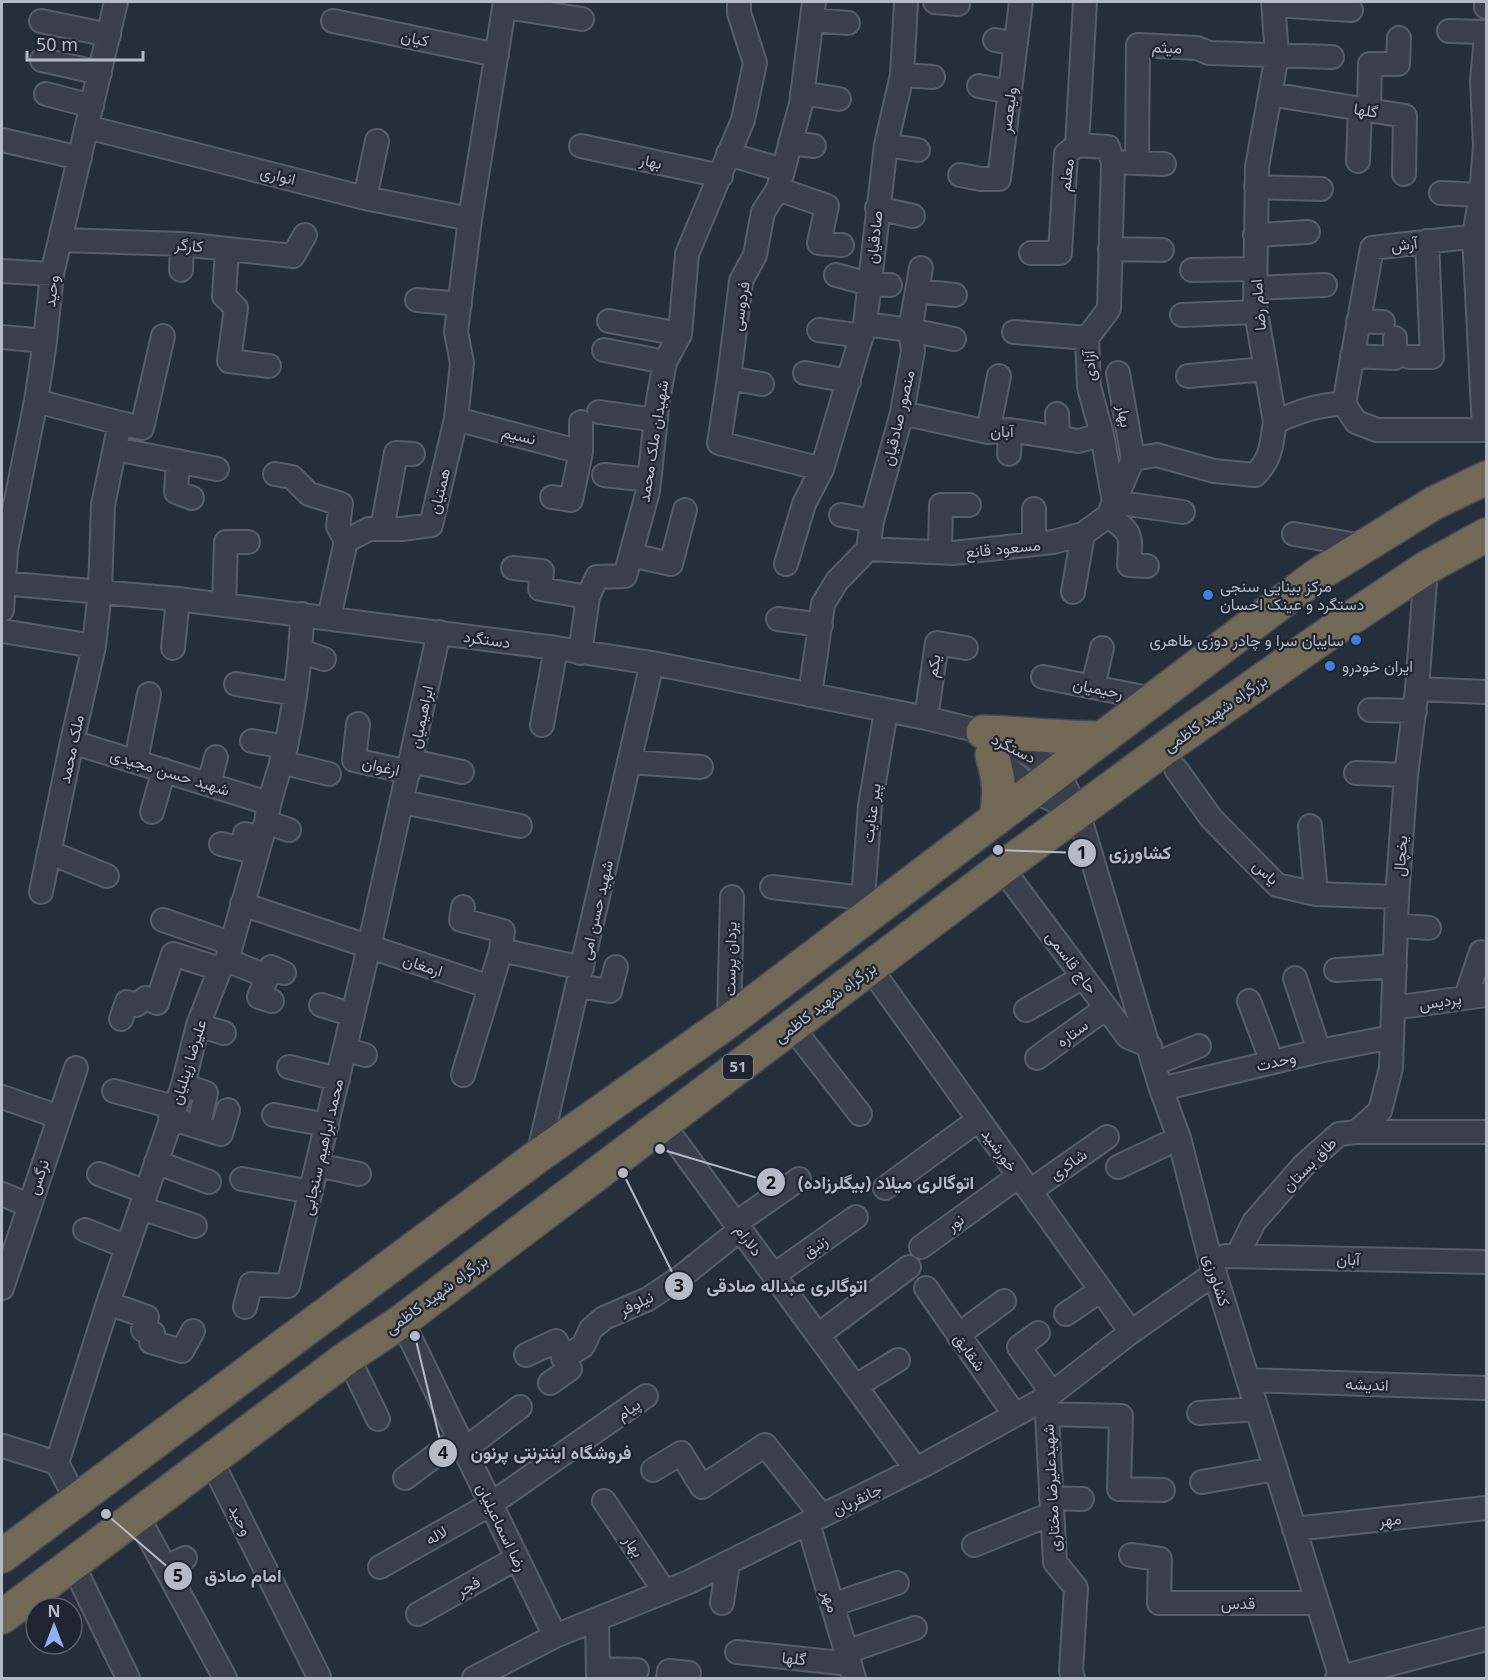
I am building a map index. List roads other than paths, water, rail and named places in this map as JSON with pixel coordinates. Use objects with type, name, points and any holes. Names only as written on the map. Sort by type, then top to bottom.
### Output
[{"type":"highway","name":"51","points":[[2,1556],[538,1156],[729,1021],[867,906],[996,819],[1316,576],[1434,503],[1486,478]]},
{"type":"highway","name":"بزرگراه شهید کاظمی","points":[[2,1617],[348,1357],[402,1321],[1002,868],[1173,742],[1425,568],[1486,535]]},
{"type":"highway","points":[[996,819],[1000,779],[981,739],[1021,733],[1071,738],[1100,738]]},
{"type":"street","name":"وحید","points":[[2,610],[4,550],[36,401],[52,274],[116,2]]},
{"type":"street","name":"شهیدان ملک محمد","points":[[588,597],[597,577],[625,576],[649,480],[665,362],[680,334],[687,254],[743,120],[755,63],[739,13],[739,2]]},
{"type":"street","name":"صادقیان","points":[[786,564],[804,504],[822,469],[863,330],[879,285],[875,248],[877,208],[890,179],[886,145],[902,75],[906,2]]},
{"type":"street","points":[[936,2],[958,4]]},
{"type":"street","name":"ولیعصر","points":[[960,175],[981,179],[999,179],[1010,92],[1006,42],[1021,2]]},
{"type":"street","name":"معلم","points":[[1031,253],[1060,253],[1065,154],[1077,145],[1085,2]]},
{"type":"street","points":[[1486,2],[1486,7]]},
{"type":"street","points":[[1274,3],[1351,10]]},
{"type":"street","name":"امام رضا","points":[[1133,459],[1157,455],[1214,471],[1255,475],[1266,464],[1271,448],[1275,422],[1256,312],[1255,235],[1257,167],[1276,56],[1274,3]]},
{"type":"street","points":[[497,55],[505,4],[582,19]]},
{"type":"street","points":[[813,11],[848,23]]},
{"type":"street","name":"فردوسی","points":[[813,11],[802,93],[781,179],[763,212],[755,255],[741,281],[719,443],[822,469]]},
{"type":"street","points":[[41,21],[109,35]]},
{"type":"street","name":"کیان","points":[[333,21],[497,55]]},
{"type":"street","points":[[1275,422],[1309,408],[1326,404],[1344,404],[1356,422],[1377,430],[1485,430],[1480,235],[1486,146],[1482,81],[1486,34],[1449,31]]},
{"type":"street","points":[[1358,162],[1370,64],[1398,64],[1399,38]]},
{"type":"street","name":"میثم","points":[[1137,163],[1138,45],[1197,48],[1209,53],[1276,56]]},
{"type":"street","name":"همتیان","points":[[346,541],[369,529],[402,530],[431,525],[456,419],[462,363],[456,332],[470,219],[497,55]]},
{"type":"street","points":[[1276,56],[1332,57]]},
{"type":"street","points":[[42,60],[100,73]]},
{"type":"street","points":[[902,75],[933,77]]},
{"type":"street","points":[[979,86],[1010,92]]},
{"type":"street","points":[[802,93],[839,99]]},
{"type":"street","name":"انواری","points":[[46,94],[90,116],[365,198],[470,219]]},
{"type":"street","name":"گلها","points":[[1270,94],[1405,116],[1404,174]]},
{"type":"street","points":[[2,140],[80,158]]},
{"type":"street","points":[[365,198],[377,141]]},
{"type":"street","points":[[790,143],[814,146]]},
{"type":"street","points":[[886,145],[918,150]]},
{"type":"street","points":[[1077,145],[1108,147],[1113,162],[1164,164]]},
{"type":"street","name":"بهار","points":[[581,146],[721,176]]},
{"type":"street","points":[[728,154],[781,179],[828,206],[819,243],[842,245]]},
{"type":"street","name":"آزادی","points":[[1111,509],[1102,435],[1089,387],[1087,338],[1109,309],[1113,162]]},
{"type":"street","points":[[1256,187],[1321,189]]},
{"type":"street","points":[[1441,193],[1483,188]]},
{"type":"street","points":[[877,208],[913,216]]},
{"type":"street","points":[[1255,235],[1308,232]]},
{"type":"street","name":"کارگر","points":[[61,240],[182,244],[293,256],[305,235]]},
{"type":"street","name":"آرش","points":[[1344,404],[1371,248],[1480,235]]},
{"type":"street","points":[[1410,357],[1432,357],[1427,241]]},
{"type":"street","points":[[181,270],[182,244]]},
{"type":"street","points":[[227,249],[224,296],[236,308],[229,361],[269,366]]},
{"type":"street","points":[[1110,249],[1162,250]]},
{"type":"street","name":"منصور صادقیان","points":[[868,549],[872,521],[902,413],[913,351],[910,330],[921,268]]},
{"type":"street","points":[[1192,270],[1325,285]]},
{"type":"street","points":[[2,271],[52,274]]},
{"type":"street","points":[[836,275],[879,285]]},
{"type":"street","points":[[917,291],[955,295]]},
{"type":"street","points":[[417,300],[460,304]]},
{"type":"street","points":[[1182,315],[1256,312]]},
{"type":"street","points":[[609,321],[680,334]]},
{"type":"street","points":[[1352,356],[1395,358],[1389,330],[1358,321]]},
{"type":"street","points":[[819,330],[910,330],[954,339]]},
{"type":"street","points":[[1014,332],[1087,338]]},
{"type":"street","points":[[36,401],[142,428],[163,336]]},
{"type":"street","points":[[2,337],[45,341]]},
{"type":"street","points":[[604,350],[665,362]]},
{"type":"street","points":[[1188,376],[1266,369]]},
{"type":"street","points":[[805,373],[849,381]]},
{"type":"street","name":"بهار","points":[[1118,373],[1133,459]]},
{"type":"street","points":[[988,432],[999,376]]},
{"type":"street","points":[[729,378],[762,384]]},
{"type":"street","name":"آبان","points":[[902,413],[988,432],[1010,430],[1078,441],[1102,435]]},
{"type":"street","points":[[1058,414],[1058,437]]},
{"type":"street","points":[[552,497],[571,500],[590,417],[656,420]]},
{"type":"street","name":"نسیم","points":[[456,419],[581,452]]},
{"type":"street","name":"ملک محمد","points":[[41,892],[94,646],[100,591],[114,529],[103,505],[120,423]]},
{"type":"street","points":[[1009,454],[1010,430]]},
{"type":"street","points":[[116,449],[217,469]]},
{"type":"street","points":[[382,529],[396,453],[413,454]]},
{"type":"street","points":[[1111,509],[1133,459]]},
{"type":"street","points":[[178,461],[176,492],[192,498]]},
{"type":"street","points":[[274,474],[292,477],[309,494],[341,504],[338,526],[346,541],[329,618]]},
{"type":"street","points":[[604,475],[649,480]]},
{"type":"street","points":[[940,552],[940,505],[969,505]]},
{"type":"street","points":[[1034,509],[1034,544]]},
{"type":"street","points":[[1111,509],[1183,512]]},
{"type":"street","points":[[1111,509],[1126,528],[1131,540],[1129,565],[1147,566]]},
{"type":"street","name":"مسعود قانع","points":[[868,549],[953,553],[1053,542],[1083,534],[1111,509]]},
{"type":"street","points":[[631,555],[671,564],[685,510]]},
{"type":"street","points":[[841,515],[872,521]]},
{"type":"street","points":[[1073,591],[1083,534]]},
{"type":"street","points":[[1294,534],[1363,546]]},
{"type":"street","points":[[224,605],[226,542],[248,542]]},
{"type":"street","points":[[810,696],[823,604],[837,581],[868,549]]},
{"type":"street","points":[[513,568],[542,571],[540,589],[588,597],[580,652]]},
{"type":"street","name":"یخچال","points":[[1356,1132],[1380,1111],[1391,1068],[1397,897],[1406,775],[1416,700],[1425,568]]},
{"type":"street","name":"دستگرد","points":[[3,584],[100,591],[302,614],[652,663],[926,718],[1029,754],[1046,782]]},
{"type":"street","points":[[173,648],[178,599]]},
{"type":"street","name":"علیرضا زینلیان","points":[[57,1463],[108,1303],[183,1085],[198,1025],[226,957],[242,904],[283,755],[301,651],[302,614]]},
{"type":"street","points":[[778,619],[821,625]]},
{"type":"street","points":[[2,631],[94,646]]},
{"type":"street","name":"ابراهیمیان","points":[[369,947],[439,632]]},
{"type":"street","name":"یکم","points":[[926,718],[937,643],[966,648]]},
{"type":"street","points":[[542,725],[556,648]]},
{"type":"street","points":[[1093,686],[1102,648]]},
{"type":"street","points":[[301,651],[324,659]]},
{"type":"street","name":"شهید حسن امی","points":[[538,1156],[652,663]]},
{"type":"street","name":"رحیمیان","points":[[1043,677],[1153,699]]},
{"type":"street","points":[[236,684],[295,694]]},
{"type":"street","points":[[1370,710],[1416,700],[1486,692]]},
{"type":"street","points":[[136,761],[149,694]]},
{"type":"street","name":"پیر عنایت","points":[[867,906],[870,806],[886,711]]},
{"type":"street","name":"ارغوان","points":[[358,724],[354,760],[410,767]]},
{"type":"street","name":"دستگرد","points":[[981,739],[1046,782]]},
{"type":"street","points":[[252,741],[328,774]]},
{"type":"street","name":"شهید حسن مجیدی","points":[[72,742],[209,784],[265,821],[289,830]]},
{"type":"street","points":[[209,784],[216,757]]},
{"type":"street","points":[[629,762],[701,767]]},
{"type":"street","points":[[410,767],[462,772]]},
{"type":"street","name":"یاس","points":[[1176,769],[1211,819],[1276,885],[1316,894],[1397,897]]},
{"type":"street","points":[[152,812],[164,770]]},
{"type":"street","points":[[1356,773],[1406,775]]},
{"type":"street","points":[[1046,782],[1078,812]]},
{"type":"street","points":[[403,801],[520,826]]},
{"type":"street","name":"کشاورزی","points":[[1078,812],[1161,1089],[1179,1138],[1212,1264],[1339,1678]]},
{"type":"street","points":[[221,844],[242,849],[245,834],[265,821]]},
{"type":"street","points":[[1310,826],[1316,894]]},
{"type":"street","points":[[49,852],[108,876]]},
{"type":"street","name":"حاج قاسمی","points":[[1002,868],[1128,1037],[1152,1055]]},
{"type":"street","points":[[772,887],[867,906]]},
{"type":"street","name":"یزدان پرست","points":[[729,1021],[732,897]]},
{"type":"street","name":"ارمغان","points":[[242,904],[490,987]]},
{"type":"street","points":[[463,907],[461,920],[502,931],[501,950],[463,1075]]},
{"type":"street","points":[[163,920],[226,957],[276,975],[259,997],[272,1001]]},
{"type":"street","points":[[1396,925],[1429,928]]},
{"type":"street","name":"محمد ابراهیم سنجابی","points":[[245,1307],[251,1284],[288,1286],[327,1125],[340,1106],[338,1079],[355,1053],[353,1015],[369,947]]},
{"type":"street","points":[[501,950],[580,977],[610,991],[616,967]]},
{"type":"street","points":[[1476,996],[1481,952]]},
{"type":"street","points":[[121,1019],[127,1002],[136,1005],[147,998],[157,1003],[174,954],[226,957]]},
{"type":"street","points":[[1336,970],[1395,966]]},
{"type":"street","name":"خورشید","points":[[870,968],[1131,1332]]},
{"type":"street","points":[[1026,1010],[1083,977]]},
{"type":"street","points":[[1295,978],[1319,1051]]},
{"type":"street","name":"پردیس","points":[[1393,1008],[1476,996]]},
{"type":"street","points":[[1249,1001],[1272,1062]]},
{"type":"street","points":[[321,1005],[353,1015]]},
{"type":"street","name":"ستاره","points":[[1037,1058],[1106,1008]]},
{"type":"street","points":[[198,1025],[224,1033]]},
{"type":"street","points":[[792,1027],[860,1114]]},
{"type":"street","name":"وحدت","points":[[1161,1089],[1319,1051],[1392,1037]]},
{"type":"street","points":[[1152,1055],[1199,1046]]},
{"type":"street","points":[[289,1067],[338,1079]]},
{"type":"street","name":"نرگس","points":[[2,1288],[8,1244],[28,1204],[76,1068]]},
{"type":"street","points":[[183,1085],[206,1093],[201,1115]]},
{"type":"street","points":[[114,1090],[221,1134],[228,1110]]},
{"type":"street","points":[[2,1097],[59,1117]]},
{"type":"street","points":[[274,1115],[327,1125]]},
{"type":"street","points":[[885,1188],[978,1120]]},
{"type":"street","name":"دلارام","points":[[663,1124],[916,1469]]},
{"type":"street","name":"طاق بستان","points":[[1237,1256],[1254,1222],[1303,1166],[1339,1134],[1486,1132]]},
{"type":"street","name":"شاکری","points":[[1024,1184],[1107,1137]]},
{"type":"street","points":[[1118,1167],[1179,1138]]},
{"type":"street","points":[[156,1162],[208,1182]]},
{"type":"street","points":[[317,1165],[359,1174]]},
{"type":"street","points":[[99,1174],[143,1200],[195,1226]]},
{"type":"street","points":[[242,1179],[311,1192]]},
{"type":"street","name":"نیلوفر","points":[[563,1358],[583,1346],[591,1329],[604,1318],[648,1299],[681,1277],[739,1226],[799,1179]]},
{"type":"street","name":"نور","points":[[921,1247],[1024,1184]]},
{"type":"street","points":[[2,1194],[28,1204]]},
{"type":"street","name":"زنبق","points":[[774,1275],[856,1217]]},
{"type":"street","points":[[85,1230],[127,1247]]},
{"type":"street","name":"آبان","points":[[1212,1264],[1237,1256],[1486,1262]]},
{"type":"street","name":"جانقربان","points":[[474,1678],[510,1670],[555,1636],[665,1592],[728,1563],[916,1469],[1015,1415],[1048,1401],[1212,1264]]},
{"type":"street","points":[[818,1335],[909,1267]]},
{"type":"street","name":"شقایق","points":[[926,1288],[1015,1415]]},
{"type":"street","points":[[1065,1314],[1101,1290]]},
{"type":"street","points":[[958,1335],[1004,1301]]},
{"type":"street","points":[[108,1303],[147,1317],[143,1330],[153,1333],[151,1342],[182,1351],[193,1331]]},
{"type":"street","name":"رضا اسماعیلیان","points":[[402,1321],[555,1636]]},
{"type":"street","points":[[1038,1333],[1019,1347],[1048,1401],[1122,1416],[1119,1489],[1163,1490]]},
{"type":"street","points":[[526,1355],[556,1341],[570,1370],[550,1383]]},
{"type":"street","points":[[348,1357],[378,1419]]},
{"type":"street","points":[[856,1386],[898,1360]]},
{"type":"street","name":"اندیشه","points":[[1248,1380],[1486,1388]]},
{"type":"street","name":"پیام","points":[[491,1504],[646,1396]]},
{"type":"street","name":"شهیدعلیرضا مختاری","points":[[1048,1401],[1055,1562],[1076,1588],[1065,1676]]},
{"type":"street","points":[[405,1478],[520,1407]]},
{"type":"street","points":[[1199,1413],[1257,1409]]},
{"type":"street","points":[[653,1470],[681,1453],[702,1486],[765,1445],[815,1520]]},
{"type":"street","points":[[3,1446],[57,1463],[77,1502]]},
{"type":"street","name":"وحید","points":[[211,1460],[319,1677]]},
{"type":"street","points":[[1202,1482],[1275,1469]]},
{"type":"street","points":[[974,1545],[1051,1506],[1082,1499]]},
{"type":"street","name":"بهار","points":[[604,1501],[665,1592]]},
{"type":"street","name":"لاله","points":[[380,1567],[491,1504]]},
{"type":"street","name":"مهر","points":[[1294,1529],[1486,1508]]},
{"type":"street","points":[[137,1515],[175,1562],[225,1678]]},
{"type":"street","name":"مهر","points":[[815,1520],[832,1605],[850,1665]]},
{"type":"street","name":"قدس","points":[[1131,1555],[1160,1559],[1159,1603],[1316,1603]]},
{"type":"street","name":"فجر","points":[[418,1614],[517,1558]]},
{"type":"street","points":[[72,1563],[128,1678]]},
{"type":"street","points":[[722,1603],[728,1563]]},
{"type":"street","points":[[832,1605],[897,1582]]},
{"type":"street","points":[[597,1619],[598,1674],[637,1670]]},
{"type":"street","points":[[850,1665],[915,1628]]},
{"type":"street","points":[[1339,1678],[1486,1639]]},
{"type":"street","name":"گلها","points":[[737,1652],[850,1665]]},
{"type":"place","name":"مرکز بینایی سنجی دستگرد و عینک احسان","points":[[1208,595]]},
{"type":"place","name":"سایبان سرا و چادر دوزی طاهری","points":[[1356,640]]},
{"type":"place","name":"ایران خودرو","points":[[1330,666]]},
{"type":"place","name":"کشاورزی","points":[[998,850]]},
{"type":"place","name":"اتوگالری میلاد (بیگلرزاده)","points":[[660,1149]]},
{"type":"place","name":"اتوگالری عبداله صادقی","points":[[623,1173]]},
{"type":"place","name":"فروشگاه اینترنتی پرنون","points":[[415,1336]]},
{"type":"place","name":"امام صادق","points":[[106,1514]]}]
